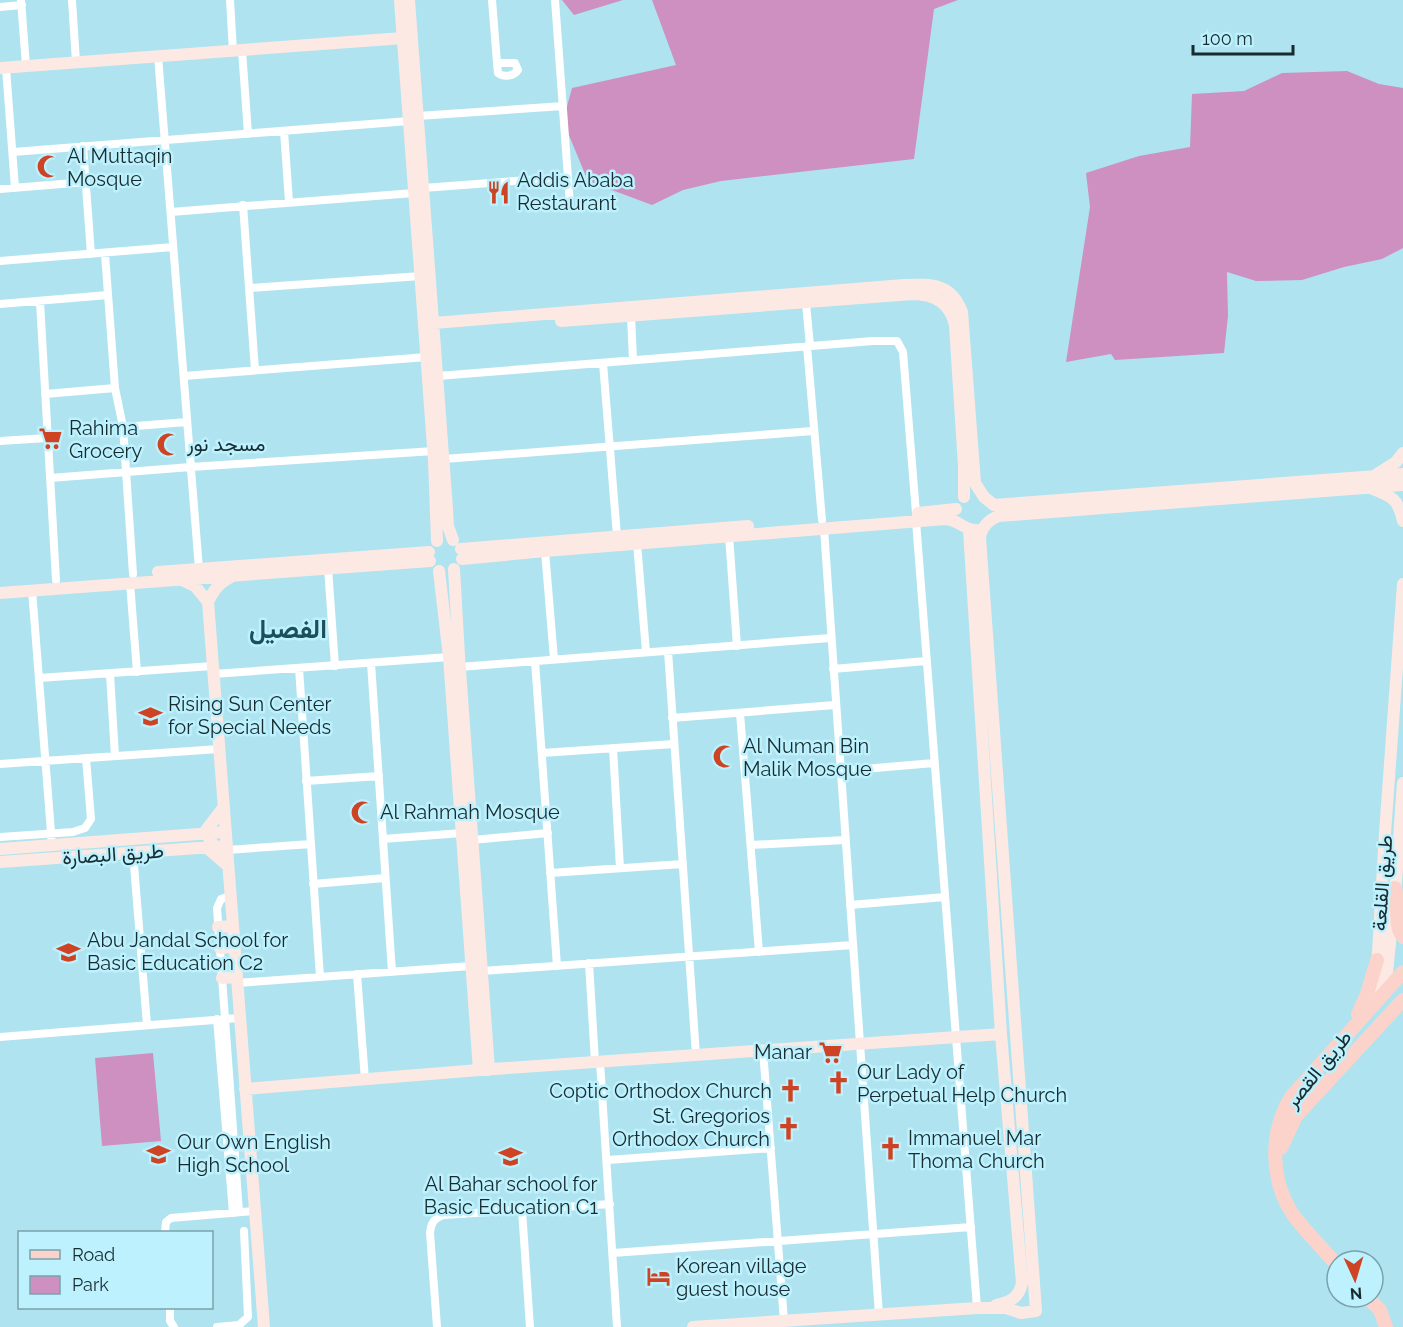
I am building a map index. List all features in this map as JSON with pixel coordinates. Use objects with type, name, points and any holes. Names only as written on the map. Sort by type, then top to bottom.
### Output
[{"type":"main road","points":[[1395,888],[1399,904],[1398,928],[1403,937]]},
{"type":"main road","points":[[1337,1044],[1360,1010],[1377,960]]},
{"type":"main road","name":"طريق القصر","points":[[1278,1177],[1276,1145],[1285,1108],[1337,1044],[1403,972]]},
{"type":"main road","points":[[1400,1003],[1390,1006],[1387,1000],[1403,981]]},
{"type":"main road","name":"طريق القصر","points":[[1278,1177],[1283,1142],[1296,1116],[1400,1003]]},
{"type":"main road","points":[[1278,1177],[1283,1195],[1293,1215],[1325,1251]]},
{"type":"main road","points":[[1374,1309],[1379,1327]]},
{"type":"main road","points":[[1379,1309],[1386,1327]]},
{"type":"street","points":[[72,0],[76,62]]},
{"type":"street","points":[[230,0],[248,134]]},
{"type":"street","points":[[400,0],[406,18],[419,191],[434,326],[448,526],[458,554],[467,836]]},
{"type":"street","points":[[409,0],[403,38],[413,118]]},
{"type":"street","points":[[492,0],[497,63]]},
{"type":"street","points":[[555,0],[570,205]]},
{"type":"street","points":[[0,7],[22,3],[26,66]]},
{"type":"street","points":[[15,188],[3,68],[403,38]]},
{"type":"street","points":[[158,56],[199,569]]},
{"type":"street","points":[[13,152],[563,106]]},
{"type":"street","points":[[284,131],[290,202]]},
{"type":"street","points":[[83,147],[92,254]]},
{"type":"street","points":[[171,212],[568,177]]},
{"type":"street","points":[[0,189],[86,182]]},
{"type":"street","points":[[419,191],[421,276],[434,451],[437,541],[429,556]]},
{"type":"street","points":[[243,205],[255,370]]},
{"type":"street","points":[[0,261],[173,247]]},
{"type":"street","points":[[105,254],[115,388],[123,427],[136,672]]},
{"type":"street","points":[[249,288],[421,276]]},
{"type":"street","points":[[434,326],[904,285],[935,285],[952,295],[963,312],[975,483],[992,510],[980,538],[1036,1311],[1021,1313],[1006,1308],[982,1308],[693,1327]]},
{"type":"street","points":[[458,554],[546,551],[729,536],[916,517],[947,519],[957,515],[964,497],[955,325],[948,308],[933,297],[923,294],[631,316],[479,322]]},
{"type":"street","points":[[0,304],[108,295]]},
{"type":"street","points":[[39,302],[56,580]]},
{"type":"street","points":[[806,303],[813,430],[823,525],[879,1315]]},
{"type":"street","points":[[631,316],[633,360]]},
{"type":"street","points":[[438,375],[889,340],[897,341],[901,345],[955,1037],[971,1227],[982,1308]]},
{"type":"street","points":[[184,376],[427,357]]},
{"type":"street","points":[[603,363],[617,536]]},
{"type":"street","points":[[45,394],[115,388]]},
{"type":"street","points":[[123,427],[187,422]]},
{"type":"street","points":[[444,459],[813,430]]},
{"type":"street","points":[[0,441],[48,438]]},
{"type":"street","points":[[50,478],[434,451]]},
{"type":"street","points":[[1372,482],[1403,453]]},
{"type":"street","points":[[969,530],[999,516],[1372,482],[1403,474]]},
{"type":"street","points":[[964,497],[976,494],[998,506],[1372,482],[1403,485]]},
{"type":"street","points":[[1372,482],[1394,499],[1403,521]]},
{"type":"street","points":[[957,515],[969,530],[1001,1034],[1022,1283],[1013,1300],[982,1308]]},
{"type":"street","points":[[458,554],[617,536],[823,525]]},
{"type":"street","points":[[729,536],[736,645]]},
{"type":"street","points":[[437,541],[445,538],[458,554]]},
{"type":"street","points":[[637,543],[646,652]]},
{"type":"street","points":[[546,551],[554,659]]},
{"type":"street","points":[[439,571],[447,572],[458,554]]},
{"type":"street","points":[[0,593],[132,579],[199,569],[429,556]]},
{"type":"street","points":[[0,585],[56,580],[180,579],[328,568],[429,556]]},
{"type":"street","points":[[429,556],[439,571],[449,657],[467,836],[484,1070]]},
{"type":"street","points":[[328,568],[335,666]]},
{"type":"street","points":[[237,575],[225,580],[214,589],[208,602],[264,1327]]},
{"type":"street","points":[[180,579],[200,590],[208,602]]},
{"type":"street","name":"طريق القلعة","points":[[1375,1003],[1403,584]]},
{"type":"street","points":[[32,590],[51,839]]},
{"type":"street","points":[[460,667],[830,638]]},
{"type":"street","points":[[668,651],[696,1055]]},
{"type":"street","points":[[39,678],[136,672],[299,668],[449,657]]},
{"type":"street","points":[[536,661],[557,966]]},
{"type":"street","points":[[833,669],[926,661]]},
{"type":"street","points":[[371,663],[392,972]]},
{"type":"street","points":[[299,668],[320,977]]},
{"type":"street","points":[[110,674],[116,756]]},
{"type":"street","points":[[672,718],[835,705]]},
{"type":"street","points":[[740,713],[759,952]]},
{"type":"street","points":[[542,753],[674,744]]},
{"type":"street","points":[[613,748],[620,868]]},
{"type":"street","points":[[0,764],[219,749]]},
{"type":"street","points":[[0,837],[51,839],[81,830],[90,823],[86,758]]},
{"type":"street","points":[[840,771],[934,763]]},
{"type":"street","points":[[306,781],[379,776]]},
{"type":"street","name":"طريق القلعة","points":[[1385,992],[1403,783]]},
{"type":"street","points":[[223,808],[204,833],[211,839],[211,843],[206,847],[228,866]]},
{"type":"street","name":"طريق البصارة","points":[[0,849],[51,839],[225,832]]},
{"type":"street","points":[[383,839],[548,834]]},
{"type":"street","points":[[751,845],[845,840]]},
{"type":"street","points":[[226,848],[311,844]]},
{"type":"street","name":"طريق البصارة","points":[[0,862],[206,847],[226,848]]},
{"type":"street","points":[[133,853],[147,1025]]},
{"type":"street","points":[[550,873],[683,864]]},
{"type":"street","points":[[991,874],[997,913],[1003,915],[1007,910]]},
{"type":"street","points":[[313,884],[386,878]]},
{"type":"street","points":[[230,896],[221,899],[217,904],[222,978],[221,1019],[236,1213]]},
{"type":"street","points":[[850,905],[945,897]]},
{"type":"street","points":[[218,927],[232,926]]},
{"type":"street","points":[[995,941],[1000,939],[1004,942],[1005,962],[1011,978]]},
{"type":"street","points":[[222,978],[236,980],[320,977],[557,966],[853,945]]},
{"type":"street","points":[[220,948],[234,947]]},
{"type":"street","points":[[589,963],[608,1160],[617,1327]]},
{"type":"street","points":[[357,974],[365,1080]]},
{"type":"street","points":[[0,1037],[239,1018]]},
{"type":"street","points":[[245,1089],[507,1068],[1001,1034]]},
{"type":"street","points":[[763,1050],[784,1321]]},
{"type":"street","points":[[483,1051],[507,1068]]},
{"type":"street","points":[[460,1072],[483,1051]]},
{"type":"street","points":[[243,1067],[246,1077],[254,1083],[270,1087]]},
{"type":"street","points":[[246,1111],[257,1095],[270,1087]]},
{"type":"street","points":[[231,1146],[249,1145]]},
{"type":"street","points":[[608,1160],[771,1148]]},
{"type":"street","points":[[437,1327],[430,1233],[434,1220],[444,1215],[610,1204]]},
{"type":"street","points":[[522,1210],[530,1327]]},
{"type":"street","points":[[165,1231],[165,1225],[171,1218],[254,1211]]},
{"type":"street","points":[[613,1253],[971,1227]]},
{"type":"street","points":[[217,1327],[243,1323],[248,1317],[244,1231]]},
{"type":"street","points":[[248,1308],[262,1307]]},
{"type":"street","points":[[170,1309],[170,1321],[174,1327]]},
{"type":"green space","points":[[562,0],[623,0],[574,15]]},
{"type":"green space","points":[[652,0],[958,0],[934,9],[914,159],[721,181],[683,190],[652,205],[588,181],[563,121],[572,88],[676,65]]},
{"type":"green space","points":[[1347,71],[1379,84],[1403,88],[1403,248],[1382,259],[1344,267],[1302,280],[1256,281],[1227,272],[1228,316],[1224,353],[1115,360],[1111,354],[1066,362],[1090,207],[1086,173],[1139,156],[1190,147],[1192,94],[1244,91],[1282,73]]},
{"type":"green space","points":[[153,1053],[161,1141],[102,1146],[95,1058]]},
{"type":"place","name":"Al Muttaqin Mosque","points":[[49,167]]},
{"type":"place","name":"Addis Ababa Restaurant","points":[[499,192]]},
{"type":"place","name":"Rahima Grocery","points":[[51,439]]},
{"type":"place","name":"مسجد نور","points":[[169,444]]},
{"type":"place","name":"Rising Sun Center for Special Needs","points":[[150,716]]},
{"type":"place","name":"Al Numan Bin Malik Mosque","points":[[725,757]]},
{"type":"place","name":"Al Rahmah Mosque","points":[[362,812]]},
{"type":"place","name":"Abu Jandal School for Basic Education C2","points":[[69,952]]},
{"type":"place","name":"Manar","points":[[830,1052]]},
{"type":"place","name":"Our Lady of Perpetual Help Church","points":[[839,1083]]},
{"type":"place","name":"Coptic Orthodox Church","points":[[790,1091]]},
{"type":"place","name":"St. Gregorios Orthodox Church","points":[[788,1128]]},
{"type":"place","name":"Immanuel Mar Thoma Church","points":[[890,1149]]},
{"type":"place","name":"Our Own English High School","points":[[159,1154]]},
{"type":"place","name":"Al Bahar school for Basic Education C1","points":[[511,1156]]},
{"type":"place","name":"Korean village guest house","points":[[658,1277]]},
{"type":"district","name":"الفصيل","points":[[288,629]]}]
